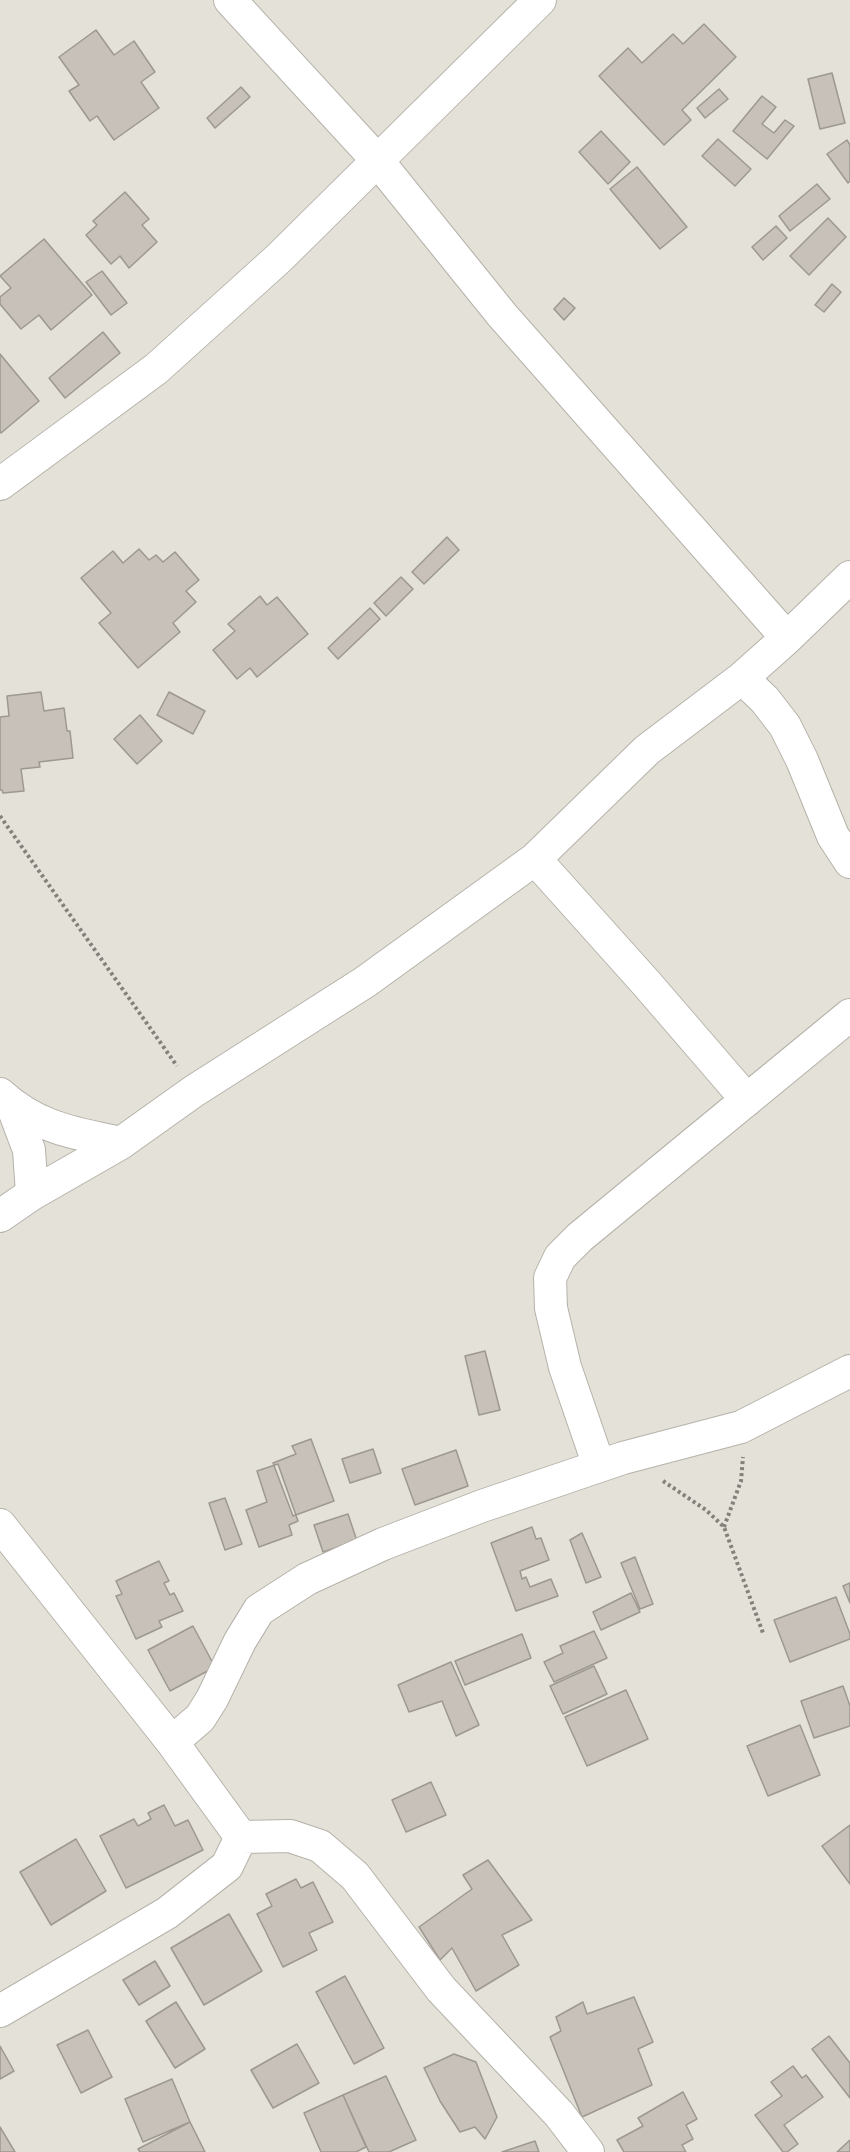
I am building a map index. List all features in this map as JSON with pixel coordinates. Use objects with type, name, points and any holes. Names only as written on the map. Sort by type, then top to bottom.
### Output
[{"type":"street","points":[[230,0],[377,160],[502,315],[787,638]]},
{"type":"street","points":[[0,484],[156,369],[279,258],[540,0]]},
{"type":"street","points":[[0,1216],[32,1194],[121,1143],[194,1091],[365,982],[535,859],[647,750],[742,678],[850,577]]},
{"type":"street","points":[[742,678],[765,700],[785,726],[802,760],[833,836],[850,862]]},
{"type":"street","points":[[535,859],[747,1100]]},
{"type":"street","points":[[611,1462],[565,1367],[551,1308],[550,1278],[560,1257],[580,1237],[850,1015]]},
{"type":"street","points":[[6,1100],[39,1122],[65,1131],[121,1143]]},
{"type":"street","points":[[6,1100],[29,1150],[32,1194]]},
{"type":"street","points":[[172,1742],[200,1719],[240,1641],[259,1610],[307,1579],[383,1544],[482,1506],[611,1462],[741,1427],[850,1371]]},
{"type":"street","points":[[0,1525],[172,1742],[241,1837]]},
{"type":"street","points":[[241,1837],[290,1836],[320,1846],[355,1876],[441,1989],[559,2114],[588,2152]]},
{"type":"street","points":[[0,2011],[168,1913],[227,1866],[241,1837]]},
{"type":"path","points":[[0,816],[194,1091]]},
{"type":"path","points":[[724,1527],[741,1481],[743,1463],[741,1427]]},
{"type":"path","points":[[611,1462],[645,1470],[706,1509],[724,1527],[763,1633]]},
{"type":"building","points":[[704,24],[736,57],[682,110],[691,120],[664,145],[599,76],[628,48],[642,63],[673,34],[683,44]]},
{"type":"building","points":[[96,30],[114,55],[134,41],[155,72],[141,82],[159,108],[114,140],[97,116],[90,121],[69,91],[79,85],[59,57]]},
{"type":"building","points":[[832,73],[845,123],[820,129],[808,79]]},
{"type":"building","points":[[241,87],[250,97],[215,128],[207,118]]},
{"type":"building","points":[[719,89],[728,99],[705,118],[697,108]]},
{"type":"building","points":[[762,96],[776,107],[762,124],[774,133],[785,120],[794,126],[767,159],[733,131]]},
{"type":"building","points":[[601,131],[630,162],[608,184],[579,152]]},
{"type":"building","points":[[718,139],[751,169],[735,186],[702,156]]},
{"type":"building","points":[[847,140],[850,145],[850,181],[848,183],[827,154]]},
{"type":"building","points":[[637,167],[687,227],[660,249],[610,189]]},
{"type":"building","points":[[817,184],[830,199],[790,231],[779,216]]},
{"type":"building","points":[[125,192],[149,219],[142,225],[157,242],[129,268],[120,256],[111,264],[86,235],[97,225],[93,221]]},
{"type":"building","points":[[828,218],[846,237],[809,275],[790,256]]},
{"type":"building","points":[[776,226],[787,238],[763,260],[752,247]]},
{"type":"building","points":[[44,239],[92,295],[51,330],[39,315],[21,329],[0,304],[0,297],[11,288],[0,276]]},
{"type":"building","points":[[102,271],[127,303],[111,315],[86,282]]},
{"type":"building","points":[[832,284],[841,292],[824,312],[815,305]]},
{"type":"building","points":[[564,298],[575,308],[564,320],[554,309]]},
{"type":"building","points":[[103,332],[120,353],[65,398],[49,378]]},
{"type":"building","points":[[0,354],[39,401],[1,433],[0,431]]},
{"type":"building","points":[[447,537],[459,550],[424,584],[412,572]]},
{"type":"building","points":[[139,549],[149,560],[156,555],[163,562],[175,552],[199,580],[186,591],[196,602],[173,623],[180,632],[138,668],[99,623],[111,613],[81,578],[113,551],[123,563]]},
{"type":"building","points":[[401,577],[413,589],[386,616],[374,603]]},
{"type":"building","points":[[260,596],[267,605],[277,597],[308,634],[257,677],[250,668],[237,679],[213,650],[235,631],[228,624]]},
{"type":"building","points":[[370,608],[380,619],[338,659],[328,648]]},
{"type":"building","points":[[41,692],[44,711],[64,708],[67,731],[70,731],[73,758],[39,762],[40,767],[21,769],[24,791],[3,793],[0,790],[0,717],[9,716],[7,696]]},
{"type":"building","points":[[169,692],[205,711],[193,734],[157,715]]},
{"type":"building","points":[[140,715],[162,741],[137,764],[114,739]]},
{"type":"building","points":[[485,1351],[500,1410],[479,1415],[465,1356]]},
{"type":"building","points":[[311,1439],[334,1501],[293,1516],[273,1463],[296,1454],[292,1446]]},
{"type":"building","points":[[373,1449],[381,1473],[350,1483],[342,1459]]},
{"type":"building","points":[[456,1450],[468,1486],[415,1505],[402,1469]]},
{"type":"building","points":[[278,1464],[298,1521],[289,1525],[292,1535],[259,1547],[246,1510],[267,1502],[257,1471]]},
{"type":"building","points":[[225,1498],[242,1544],[225,1550],[209,1503]]},
{"type":"building","points":[[348,1514],[357,1541],[323,1552],[314,1525]]},
{"type":"building","points":[[532,1527],[536,1539],[541,1538],[549,1560],[520,1571],[522,1579],[526,1577],[530,1587],[551,1579],[558,1596],[516,1611],[491,1543]]},
{"type":"building","points":[[582,1533],[601,1577],[586,1583],[570,1540]]},
{"type":"building","points":[[635,1557],[653,1604],[640,1609],[621,1563]]},
{"type":"building","points":[[159,1561],[169,1581],[164,1583],[170,1595],[174,1593],[183,1611],[159,1621],[162,1627],[136,1639],[116,1596],[122,1594],[116,1581]]},
{"type":"building","points":[[850,1583],[850,1603],[843,1586]]},
{"type":"building","points":[[631,1593],[640,1612],[601,1630],[593,1612]]},
{"type":"building","points":[[836,1597],[850,1639],[790,1662],[774,1620]]},
{"type":"building","points":[[193,1626],[215,1667],[170,1691],[148,1650]]},
{"type":"building","points":[[594,1631],[607,1658],[554,1682],[544,1662],[563,1653],[560,1646]]},
{"type":"building","points":[[522,1634],[531,1658],[465,1685],[455,1661]]},
{"type":"building","points":[[451,1662],[479,1725],[456,1736],[442,1701],[409,1712],[398,1685]]},
{"type":"building","points":[[594,1666],[607,1694],[563,1714],[550,1686]]},
{"type":"building","points":[[843,1686],[850,1706],[850,1726],[814,1738],[801,1701]]},
{"type":"building","points":[[626,1690],[648,1739],[587,1766],[565,1717]]},
{"type":"building","points":[[800,1725],[820,1775],[768,1796],[747,1746]]},
{"type":"building","points":[[431,1782],[446,1815],[406,1832],[392,1800]]},
{"type":"building","points":[[164,1805],[175,1826],[188,1820],[203,1850],[126,1888],[100,1836],[134,1819],[138,1826],[151,1819],[148,1813]]},
{"type":"building","points":[[850,1825],[850,1884],[822,1846]]},
{"type":"building","points":[[76,1839],[106,1891],[51,1925],[20,1872]]},
{"type":"building","points":[[488,1860],[532,1920],[502,1935],[519,1965],[476,1991],[452,1948],[440,1960],[419,1927],[472,1889],[463,1875]]},
{"type":"building","points":[[296,1879],[301,1888],[313,1882],[333,1922],[309,1933],[317,1950],[283,1967],[257,1914],[272,1906],[266,1894]]},
{"type":"building","points":[[229,1914],[262,1971],[204,2005],[171,1948]]},
{"type":"building","points":[[155,1961],[170,1986],[139,2005],[123,1980]]},
{"type":"building","points":[[345,1976],[384,2048],[354,2064],[316,1992]]},
{"type":"building","points":[[634,1997],[653,2042],[638,2049],[652,2085],[582,2117],[550,2037],[561,2031],[556,2017],[583,2002],[587,2014]]},
{"type":"building","points":[[176,2002],[205,2049],[175,2068],[146,2021]]},
{"type":"building","points":[[88,2030],[112,2077],[81,2093],[57,2045]]},
{"type":"building","points":[[829,2036],[850,2063],[850,2098],[812,2049]]},
{"type":"building","points":[[297,2044],[319,2083],[273,2108],[251,2070]]},
{"type":"building","points":[[0,2046],[14,2071],[0,2079]]},
{"type":"building","points":[[454,2054],[476,2062],[497,2117],[485,2139],[475,2127],[460,2132],[440,2101],[424,2068]]},
{"type":"building","points":[[793,2066],[802,2078],[806,2075],[823,2097],[784,2125],[798,2144],[787,2152],[783,2152],[755,2115],[782,2096],[771,2082]]},
{"type":"building","points":[[386,2076],[416,2140],[389,2152],[369,2152],[343,2095]]},
{"type":"building","points":[[172,2079],[190,2122],[143,2142],[125,2099]]},
{"type":"building","points":[[683,2092],[697,2119],[686,2125],[693,2139],[682,2145],[686,2152],[624,2152],[617,2140],[643,2126],[638,2118]]},
{"type":"building","points":[[343,2095],[366,2147],[356,2152],[321,2152],[304,2113]]},
{"type":"building","points":[[190,2122],[205,2152],[140,2152],[138,2149]]},
{"type":"building","points":[[0,2127],[15,2152],[0,2152]]},
{"type":"building","points":[[850,2140],[850,2152],[837,2152]]},
{"type":"building","points":[[535,2141],[539,2152],[502,2152]]}]
